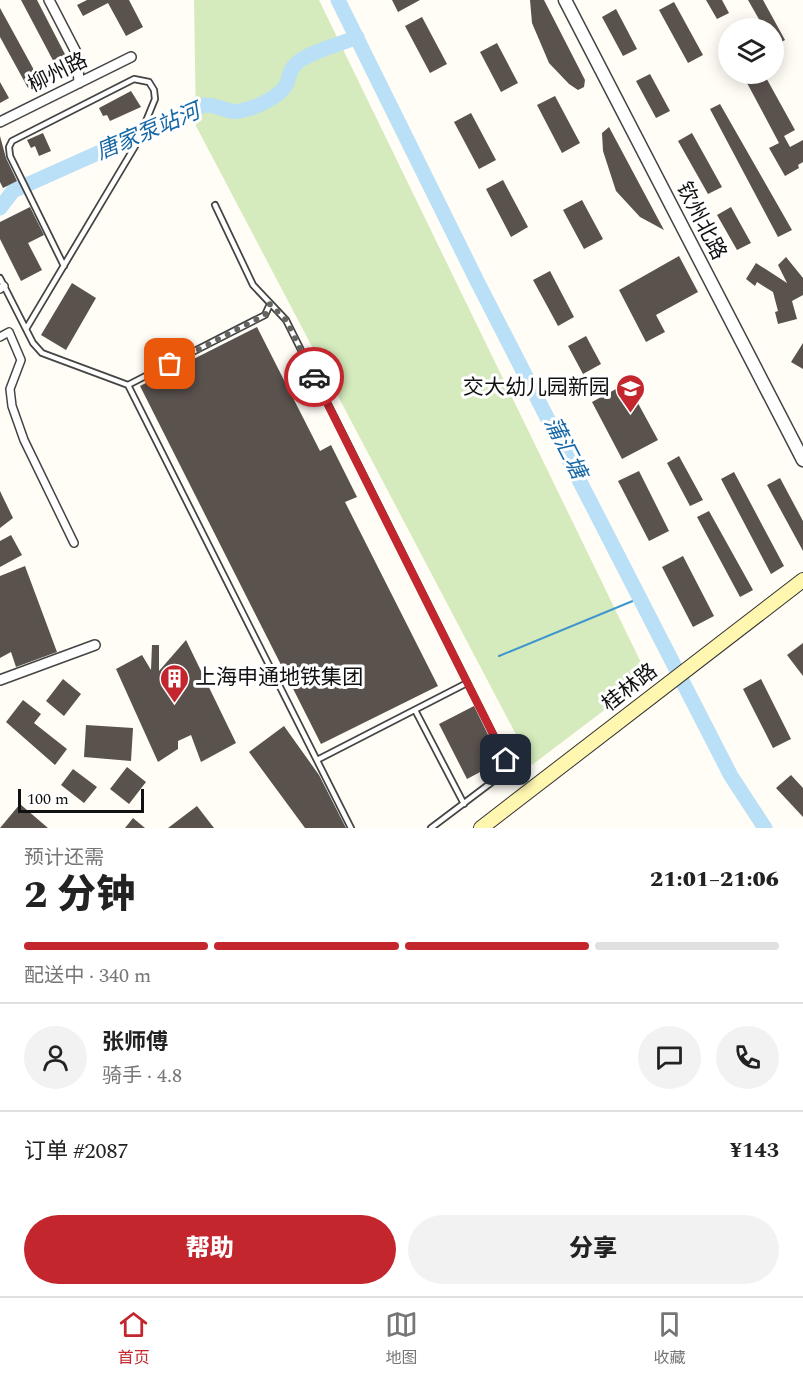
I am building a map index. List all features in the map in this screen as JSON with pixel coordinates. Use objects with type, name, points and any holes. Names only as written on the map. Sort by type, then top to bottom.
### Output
[{"type":"main road","name":"桂林路","points":[[482,828],[803,580]]},
{"type":"street","points":[[49,0],[77,54],[79,83]]},
{"type":"street","name":"钦州北路","points":[[565,0],[803,460]]},
{"type":"street","name":"柳州路","points":[[0,122],[131,57]]},
{"type":"street","points":[[0,337],[9,333],[21,360],[10,389],[12,406],[24,440],[74,543]]},
{"type":"street","points":[[0,680],[95,645]]},
{"type":"lane","points":[[26,329],[64,266],[141,134],[155,99],[149,82],[134,79],[35,132],[12,141],[9,147],[10,156],[64,266]]},
{"type":"lane","points":[[111,91],[114,98]]},
{"type":"lane","points":[[215,205],[253,285],[286,320],[506,760],[504,774],[431,828]]},
{"type":"lane","points":[[0,278],[2,288],[42,353],[128,385],[351,828]]},
{"type":"lane","points":[[128,385],[265,315],[270,304]]},
{"type":"lane","points":[[317,760],[467,683]]},
{"type":"lane","points":[[415,710],[464,804]]},
{"type":"green space","points":[[194,0],[319,0],[648,677],[532,765],[196,126]]},
{"type":"building","points":[[21,0],[37,0],[69,62],[57,68]]},
{"type":"building","points":[[87,0],[129,0],[143,27],[126,36],[108,3],[83,16],[77,5]]},
{"type":"building","points":[[392,0],[420,0],[398,12]]},
{"type":"building","points":[[530,0],[544,0],[585,80],[584,87],[578,90],[569,84],[549,63],[532,23]]},
{"type":"building","points":[[706,0],[722,0],[729,13],[717,19]]},
{"type":"building","points":[[748,0],[763,0],[773,18],[758,18]]},
{"type":"building","points":[[674,2],[703,55],[688,63],[659,10]]},
{"type":"building","points":[[0,8],[40,81],[28,88],[0,37]]},
{"type":"building","points":[[616,9],[637,49],[623,56],[602,17]]},
{"type":"building","points":[[422,17],[447,64],[430,73],[405,26]]},
{"type":"building","points":[[497,43],[518,83],[501,92],[480,52]]},
{"type":"building","points":[[650,74],[670,111],[656,118],[636,81]]},
{"type":"building","points":[[0,82],[9,98],[0,103]]},
{"type":"building","points":[[748,84],[770,84],[795,130],[784,136],[790,147],[803,140],[803,162],[798,165],[799,168],[785,176],[769,148],[779,143]]},
{"type":"building","points":[[131,91],[141,107],[110,121],[107,115],[103,116],[99,108]]},
{"type":"building","points":[[555,96],[580,143],[562,153],[537,105]]},
{"type":"building","points":[[720,104],[792,230],[778,237],[710,109]]},
{"type":"building","points":[[471,113],[496,160],[479,169],[454,122]]},
{"type":"building","points":[[609,127],[664,230],[640,217],[616,191],[603,151],[602,133]]},
{"type":"building","points":[[43,133],[51,151],[39,156],[35,146],[31,148],[27,140]]},
{"type":"building","points":[[692,133],[722,187],[708,194],[678,141]]},
{"type":"building","points":[[0,136],[6,158],[17,181],[3,188],[0,182]]},
{"type":"building","points":[[503,180],[528,227],[511,237],[486,189]]},
{"type":"building","points":[[582,200],[603,239],[584,249],[563,210]]},
{"type":"building","points":[[30,207],[44,235],[28,243],[42,270],[21,281],[0,239],[0,222]]},
{"type":"building","points":[[731,207],[751,243],[737,250],[717,215]]},
{"type":"building","points":[[679,256],[698,292],[656,315],[665,332],[646,342],[619,290]]},
{"type":"building","points":[[786,257],[803,278],[803,295],[792,301],[797,319],[778,324],[775,312],[778,311],[773,292],[757,282],[755,286],[746,279],[756,263],[787,283],[778,265]]},
{"type":"building","points":[[550,271],[574,317],[558,326],[533,280]]},
{"type":"building","points":[[72,283],[96,298],[66,350],[41,335]]},
{"type":"building","points":[[257,327],[320,451],[331,445],[357,497],[345,502],[438,686],[321,744],[140,386]]},
{"type":"building","points":[[586,336],[601,364],[583,374],[568,346]]},
{"type":"building","points":[[803,343],[803,369],[791,362]]},
{"type":"building","points":[[627,383],[658,440],[622,459],[592,402]]},
{"type":"building","points":[[679,456],[703,500],[690,506],[667,463]]},
{"type":"building","points":[[639,471],[669,531],[649,541],[618,481]]},
{"type":"building","points":[[734,472],[784,566],[771,574],[721,479]]},
{"type":"building","points":[[780,478],[803,521],[803,551],[767,485]]},
{"type":"building","points":[[0,491],[13,518],[0,528]]},
{"type":"building","points":[[709,511],[753,590],[740,597],[697,517]]},
{"type":"building","points":[[11,535],[22,555],[0,567],[0,541]]},
{"type":"building","points":[[683,556],[714,616],[693,627],[662,567]]},
{"type":"building","points":[[25,566],[57,652],[16,667],[11,652],[0,658],[0,576]]},
{"type":"building","name":"上海申通地铁集团","points":[[186,640],[236,743],[201,762],[191,735],[178,741],[178,749],[158,762],[116,669],[142,655],[151,670],[152,645],[159,645],[159,671]]},
{"type":"building","points":[[803,643],[803,676],[787,655]]},
{"type":"building","points":[[63,679],[81,694],[64,716],[46,701]]},
{"type":"building","points":[[761,679],[791,739],[773,748],[743,689]]},
{"type":"building","points":[[23,700],[41,714],[34,723],[67,749],[55,765],[6,722]]},
{"type":"building","points":[[474,706],[501,761],[467,779],[439,724]]},
{"type":"building","points":[[86,725],[133,728],[131,761],[84,757]]},
{"type":"building","points":[[284,726],[319,775],[346,828],[305,828],[249,752]]},
{"type":"building","points":[[127,767],[146,782],[129,804],[110,789]]},
{"type":"building","points":[[73,769],[97,787],[84,803],[61,785]]},
{"type":"building","points":[[791,775],[803,788],[803,817],[776,788]]},
{"type":"building","points":[[20,804],[48,828],[0,828]]},
{"type":"building","points":[[197,806],[214,828],[168,828]]},
{"type":"building","points":[[133,818],[145,828],[125,828]]},
{"type":"waterway","name":"蒲汇塘","points":[[338,0],[478,283],[731,776],[765,828]]},
{"type":"waterway","name":"唐家泵站河","points":[[0,208],[13,191],[205,105],[236,112],[260,105],[284,88],[290,72],[302,59],[357,37]]},
{"type":"waterway","points":[[499,656],[640,598]]},
{"type":"way so far","points":[[170,364],[265,315],[270,304],[286,320],[314,377]]},
{"type":"place","name":"交大幼儿园新园","points":[[631,414]]},
{"type":"place","name":"上海申通地铁集团","points":[[174,704]]},
{"type":"route","points":[[314,377],[506,760]]}]
